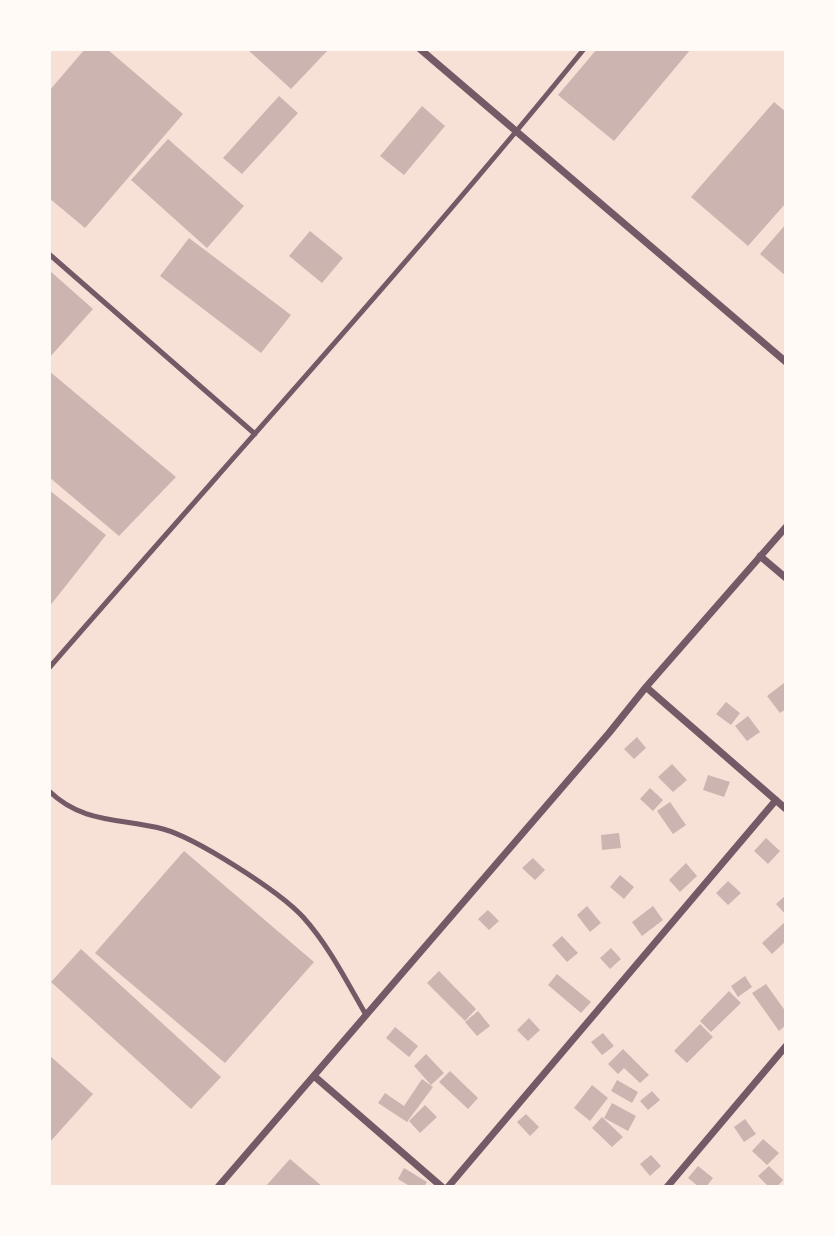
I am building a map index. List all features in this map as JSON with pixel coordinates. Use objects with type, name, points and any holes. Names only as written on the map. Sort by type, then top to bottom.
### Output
[{"type":"street","points":[[420,49],[786,362]]},
{"type":"street","points":[[218,1187],[786,527]]},
{"type":"street","points":[[760,556],[786,578]]},
{"type":"street","points":[[646,687],[786,808]]},
{"type":"street","points":[[447,1187],[776,800]]},
{"type":"street","points":[[667,1187],[786,1046]]},
{"type":"street","points":[[314,1076],[442,1187]]},
{"type":"lane","points":[[49,668],[367,308],[584,49]]},
{"type":"lane","points":[[49,254],[255,434]]},
{"type":"lane","points":[[49,791],[74,810],[104,820],[143,824],[167,830],[202,846],[275,895],[302,915],[324,944],[366,1016]]},
{"type":"building","points":[[85,49],[107,49],[183,114],[85,228],[49,198],[49,91]]},
{"type":"building","points":[[247,49],[329,49],[291,89]]},
{"type":"building","points":[[597,49],[691,49],[614,141],[558,95]]},
{"type":"building","points":[[279,96],[298,113],[242,174],[223,158]]},
{"type":"building","points":[[774,102],[786,112],[786,203],[748,246],[691,197]]},
{"type":"building","points":[[422,106],[445,126],[404,175],[380,156]]},
{"type":"building","points":[[168,139],[244,206],[207,248],[131,180]]},
{"type":"building","points":[[786,224],[786,276],[760,254]]},
{"type":"building","points":[[310,231],[343,258],[322,283],[289,256]]},
{"type":"building","points":[[189,238],[291,315],[261,353],[160,276]]},
{"type":"building","points":[[49,270],[93,309],[49,358]]},
{"type":"building","points":[[49,371],[176,477],[119,536],[49,477]]},
{"type":"building","points":[[49,490],[106,535],[49,607]]},
{"type":"building","points":[[784,683],[786,709],[780,713],[767,696]]},
{"type":"building","points":[[726,702],[740,713],[731,725],[716,714]]},
{"type":"building","points":[[748,716],[760,732],[747,741],[735,726]]},
{"type":"building","points":[[637,737],[646,748],[634,759],[624,749]]},
{"type":"building","points":[[672,764],[687,780],[673,792],[658,777]]},
{"type":"building","points":[[708,775],[730,782],[724,797],[703,790]]},
{"type":"building","points":[[650,788],[663,800],[653,811],[640,799]]},
{"type":"building","points":[[670,802],[686,825],[673,834],[657,811]]},
{"type":"building","points":[[619,833],[621,848],[602,850],[601,835]]},
{"type":"building","points":[[766,838],[780,851],[768,864],[754,851]]},
{"type":"building","points":[[184,851],[314,962],[225,1063],[95,953]]},
{"type":"building","points":[[533,858],[545,870],[535,880],[522,868]]},
{"type":"building","points":[[686,863],[697,876],[680,892],[669,880]]},
{"type":"building","points":[[620,875],[634,887],[624,899],[610,887]]},
{"type":"building","points":[[728,881],[741,893],[728,905],[716,893]]},
{"type":"building","points":[[786,895],[786,915],[776,904]]},
{"type":"building","points":[[587,906],[601,923],[590,932],[577,915]]},
{"type":"building","points":[[653,906],[663,920],[642,936],[632,922]]},
{"type":"building","points":[[488,910],[499,921],[489,930],[478,919]]},
{"type":"building","points":[[786,921],[786,941],[772,954],[762,943]]},
{"type":"building","points":[[562,936],[578,953],[567,962],[552,945]]},
{"type":"building","points":[[611,948],[621,959],[610,969],[600,958]]},
{"type":"building","points":[[81,949],[221,1077],[191,1109],[51,982]]},
{"type":"building","points":[[439,971],[476,1009],[465,1021],[427,983]]},
{"type":"building","points":[[557,974],[591,1002],[581,1013],[548,985]]},
{"type":"building","points":[[745,976],[752,987],[738,997],[731,986]]},
{"type":"building","points":[[766,984],[786,1012],[786,1025],[779,1031],[752,993]]},
{"type":"building","points":[[729,991],[741,1003],[711,1032],[700,1021]]},
{"type":"building","points":[[478,1011],[490,1026],[477,1036],[465,1022]]},
{"type":"building","points":[[529,1018],[540,1030],[528,1041],[517,1030]]},
{"type":"building","points":[[700,1024],[713,1037],[687,1063],[674,1051]]},
{"type":"building","points":[[395,1027],[418,1046],[409,1057],[386,1038]]},
{"type":"building","points":[[603,1033],[614,1046],[602,1055],[591,1042]]},
{"type":"building","points":[[623,1049],[649,1075],[640,1083],[624,1068],[618,1074],[608,1064]]},
{"type":"building","points":[[426,1054],[444,1073],[431,1085],[414,1066]]},
{"type":"building","points":[[49,1055],[93,1094],[49,1143]]},
{"type":"building","points":[[450,1071],[478,1098],[468,1109],[439,1082]]},
{"type":"building","points":[[422,1079],[433,1087],[407,1122],[378,1103],[385,1093],[404,1106]]},
{"type":"building","points":[[617,1080],[638,1092],[632,1103],[611,1091]]},
{"type":"building","points":[[592,1085],[608,1098],[590,1121],[574,1108]]},
{"type":"building","points":[[652,1091],[660,1100],[648,1110],[640,1101]]},
{"type":"building","points":[[612,1103],[636,1116],[628,1131],[604,1118]]},
{"type":"building","points":[[425,1105],[437,1117],[420,1133],[409,1121]]},
{"type":"building","points":[[526,1114],[539,1127],[530,1136],[517,1122]]},
{"type":"building","points":[[602,1117],[623,1137],[612,1147],[592,1128]]},
{"type":"building","points":[[745,1119],[756,1134],[744,1142],[734,1127]]},
{"type":"building","points":[[763,1139],[779,1153],[767,1165],[752,1151]]},
{"type":"building","points":[[651,1155],[661,1166],[650,1176],[640,1164]]},
{"type":"building","points":[[290,1159],[323,1187],[265,1187]]},
{"type":"building","points":[[698,1166],[713,1178],[706,1187],[699,1187],[688,1178]]},
{"type":"building","points":[[769,1166],[783,1180],[777,1187],[769,1187],[758,1176]]},
{"type":"building","points":[[404,1168],[427,1182],[424,1187],[411,1187],[398,1179]]}]
